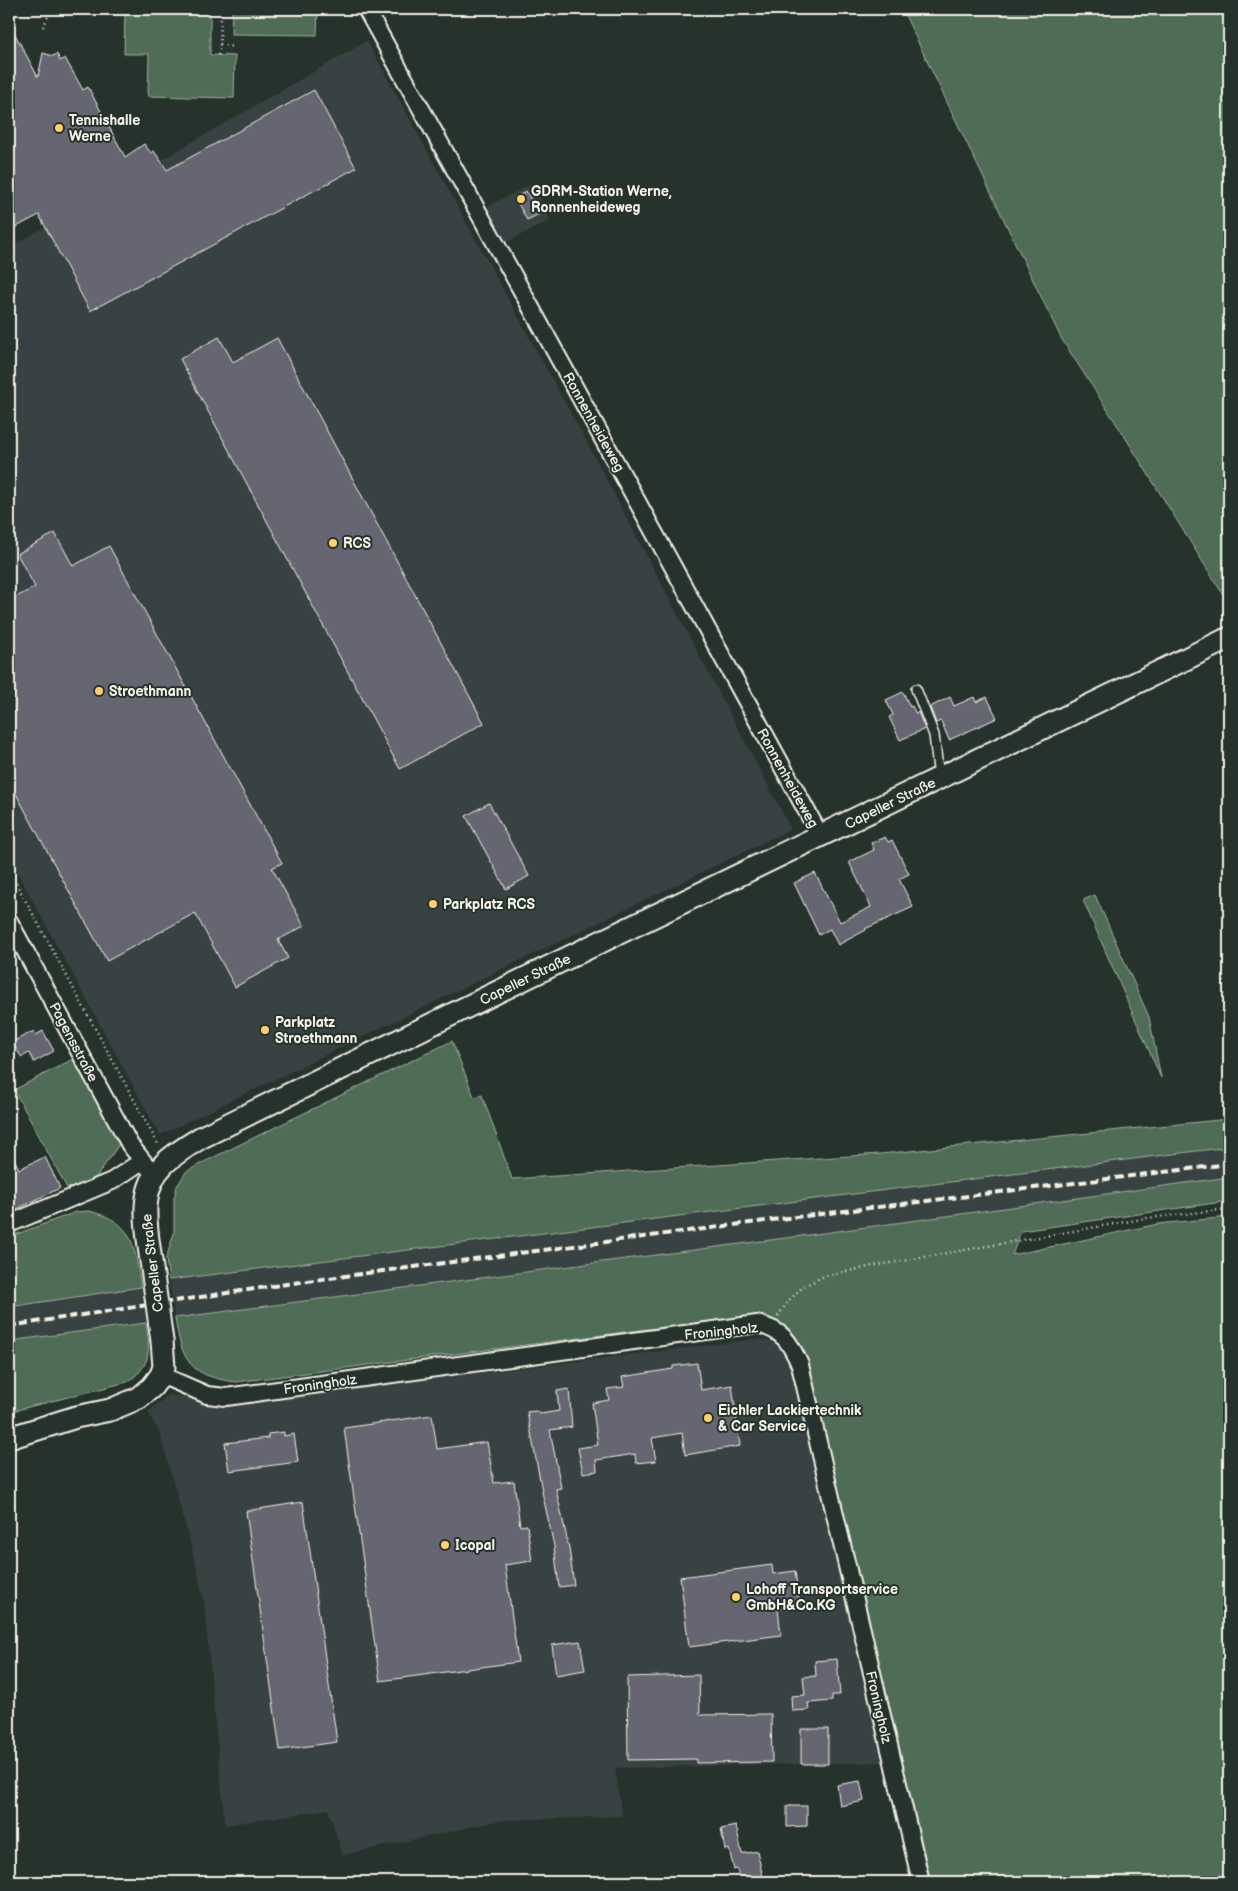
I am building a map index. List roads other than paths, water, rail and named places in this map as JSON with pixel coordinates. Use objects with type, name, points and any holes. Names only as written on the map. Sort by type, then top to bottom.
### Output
[{"type":"street","name":"Ronnenheideweg","points":[[366,9],[821,837]]},
{"type":"street","name":"Capeller Straße","points":[[161,1375],[164,1367],[162,1341],[145,1217],[154,1167],[202,1137],[252,1112],[1229,638]]},
{"type":"street","name":"Pagensstraße","points":[[9,921],[130,1145],[154,1167]]},
{"type":"street","points":[[9,1224],[112,1181],[154,1167]]},
{"type":"street","name":"Froningholz","points":[[161,1375],[207,1396],[226,1397],[757,1324],[770,1327],[782,1335],[792,1348],[800,1366],[921,1882]]},
{"type":"street","points":[[12,1438],[68,1419],[110,1410],[126,1404],[146,1392],[161,1375]]},
{"type":"lane","points":[[916,689],[934,735],[940,779]]},
{"type":"railway","points":[[9,1326],[307,1281],[780,1219],[1229,1164]]},
{"type":"place","name":"Tennishalle Werne","points":[[59,128]]},
{"type":"place","name":"GDRM-Station Werne, Ronnenheideweg","points":[[521,199]]},
{"type":"place","name":"RCS","points":[[333,543]]},
{"type":"place","name":"Stroethmann","points":[[99,691]]},
{"type":"place","name":"Parkplatz RCS","points":[[433,904]]},
{"type":"place","name":"Parkplatz Stroethmann","points":[[265,1030]]},
{"type":"place","name":"Eichler Lackiertechnik & Car Service","points":[[708,1418]]},
{"type":"place","name":"Icopal","points":[[445,1545]]},
{"type":"place","name":"Lohoff Transportservice GmbH&Co.KG","points":[[736,1597]]}]
